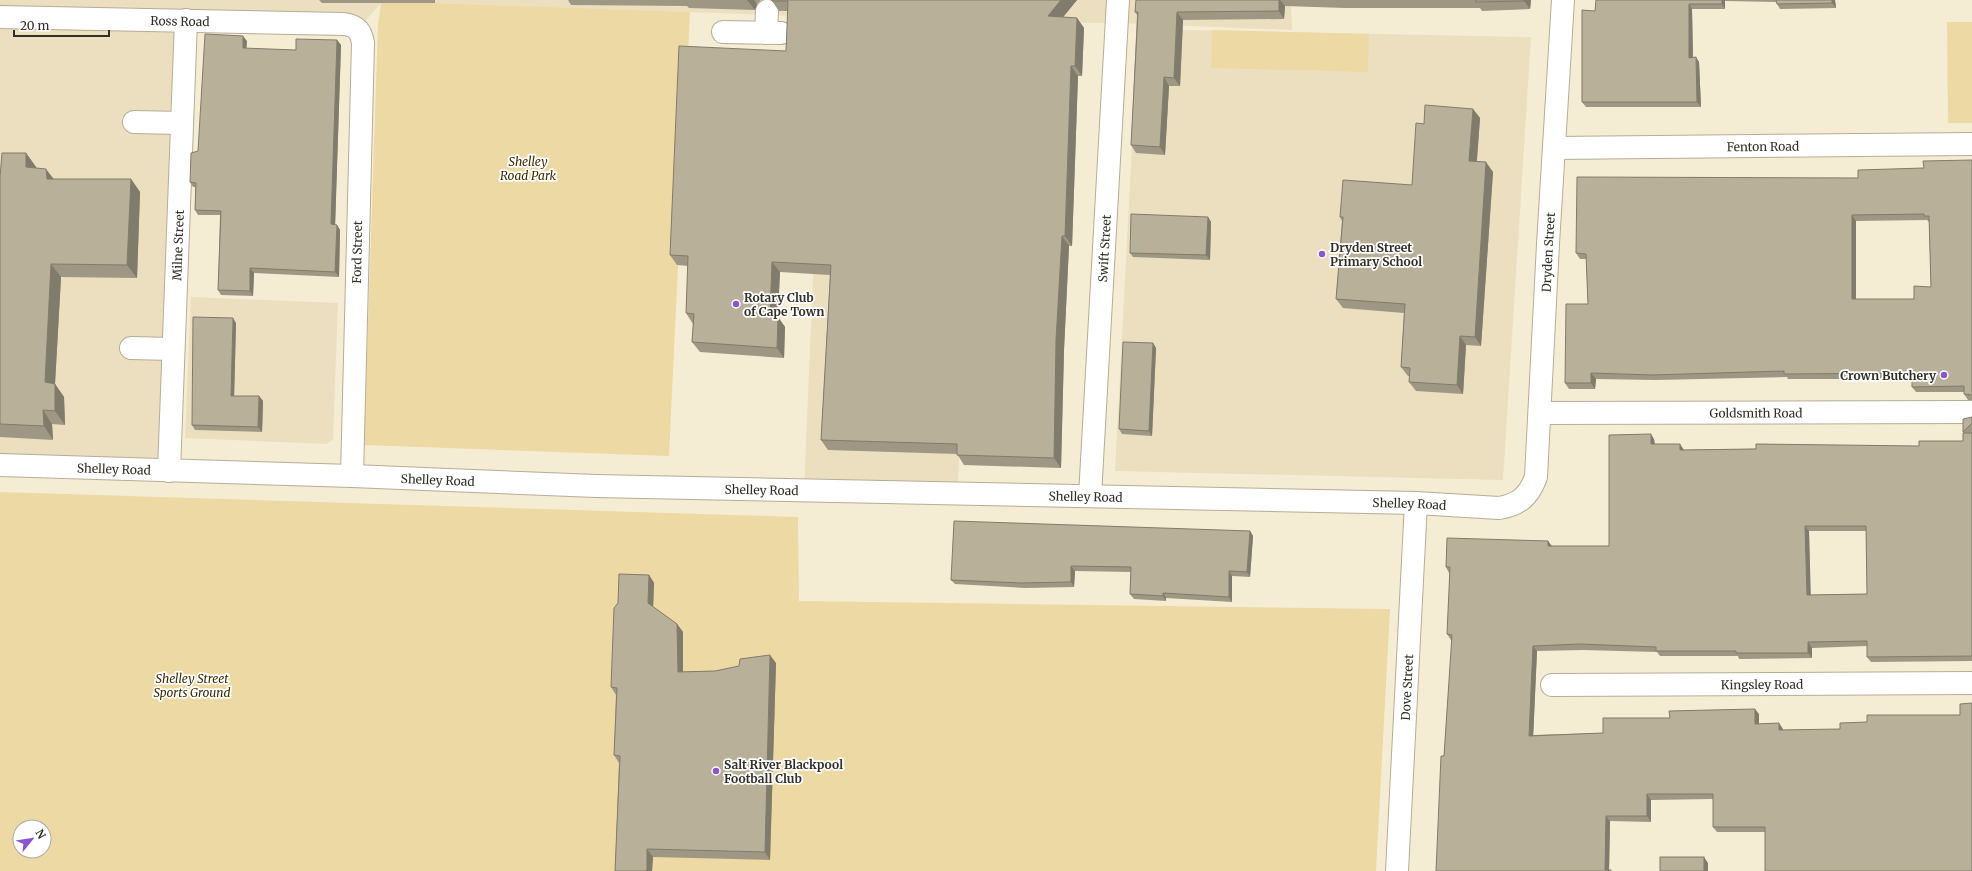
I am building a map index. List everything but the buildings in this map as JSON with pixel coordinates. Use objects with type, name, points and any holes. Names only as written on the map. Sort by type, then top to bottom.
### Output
[{"type":"street","name":"Swift Street","points":[[1090,496],[1118,0]]},
{"type":"street","name":"Dryden Street","points":[[1522,500],[1531,490],[1536,478],[1548,244],[1563,0]]},
{"type":"street","points":[[722,32],[773,33],[767,11]]},
{"type":"street","name":"Ross Road","points":[[0,17],[344,24],[352,25],[358,29]]},
{"type":"street","name":"Milne Street","points":[[169,471],[172,349],[186,20]]},
{"type":"street","name":"Ford Street","points":[[352,476],[363,43],[362,35],[358,29]]},
{"type":"street","points":[[134,122],[182,122]]},
{"type":"street","name":"Fenton Road","points":[[1555,148],[1972,144]]},
{"type":"street","points":[[131,348],[172,349]]},
{"type":"street","name":"Goldsmith Road","points":[[1540,413],[1972,412]]},
{"type":"street","name":"Shelley Road","points":[[0,466],[352,476],[596,486],[1416,503],[1500,508],[1511,506],[1522,500]]},
{"type":"street","name":"Dove Street","points":[[1397,871],[1416,503]]},
{"type":"street","name":"Kingsley Road","points":[[1552,685],[1972,683]]},
{"type":"shaded area","points":[[0,0],[1291,0],[1292,30],[1117,23],[986,22],[957,494],[804,490],[824,17],[435,3],[381,3],[358,29],[186,20],[169,471],[0,465]]},
{"type":"shaded area","name":"Dryden Street Primary School","points":[[1138,29],[1531,37],[1503,480],[1115,471]]},
{"type":"shaded area","points":[[191,297],[338,303],[333,440],[326,444],[185,438]]},
{"type":"green space","name":"Shelley Road Park","points":[[381,3],[435,3],[690,12],[669,456],[364,445],[378,25]]},
{"type":"green space","points":[[1947,22],[1972,22],[1972,123],[1948,123]]},
{"type":"green space","points":[[1212,30],[1369,34],[1368,72],[1211,68]]},
{"type":"green space","name":"Shelley Street Sports Ground","points":[[0,492],[798,517],[799,601],[1390,609],[1376,871],[0,871]]},
{"type":"place","name":"Dryden Street Primary School","points":[[1322,254]]},
{"type":"place","name":"Rotary Club of Cape Town","points":[[736,304]]},
{"type":"place","name":"Crown Butchery","points":[[1944,375]]},
{"type":"place","name":"Salt River Blackpool Football Club","points":[[716,771]]}]
